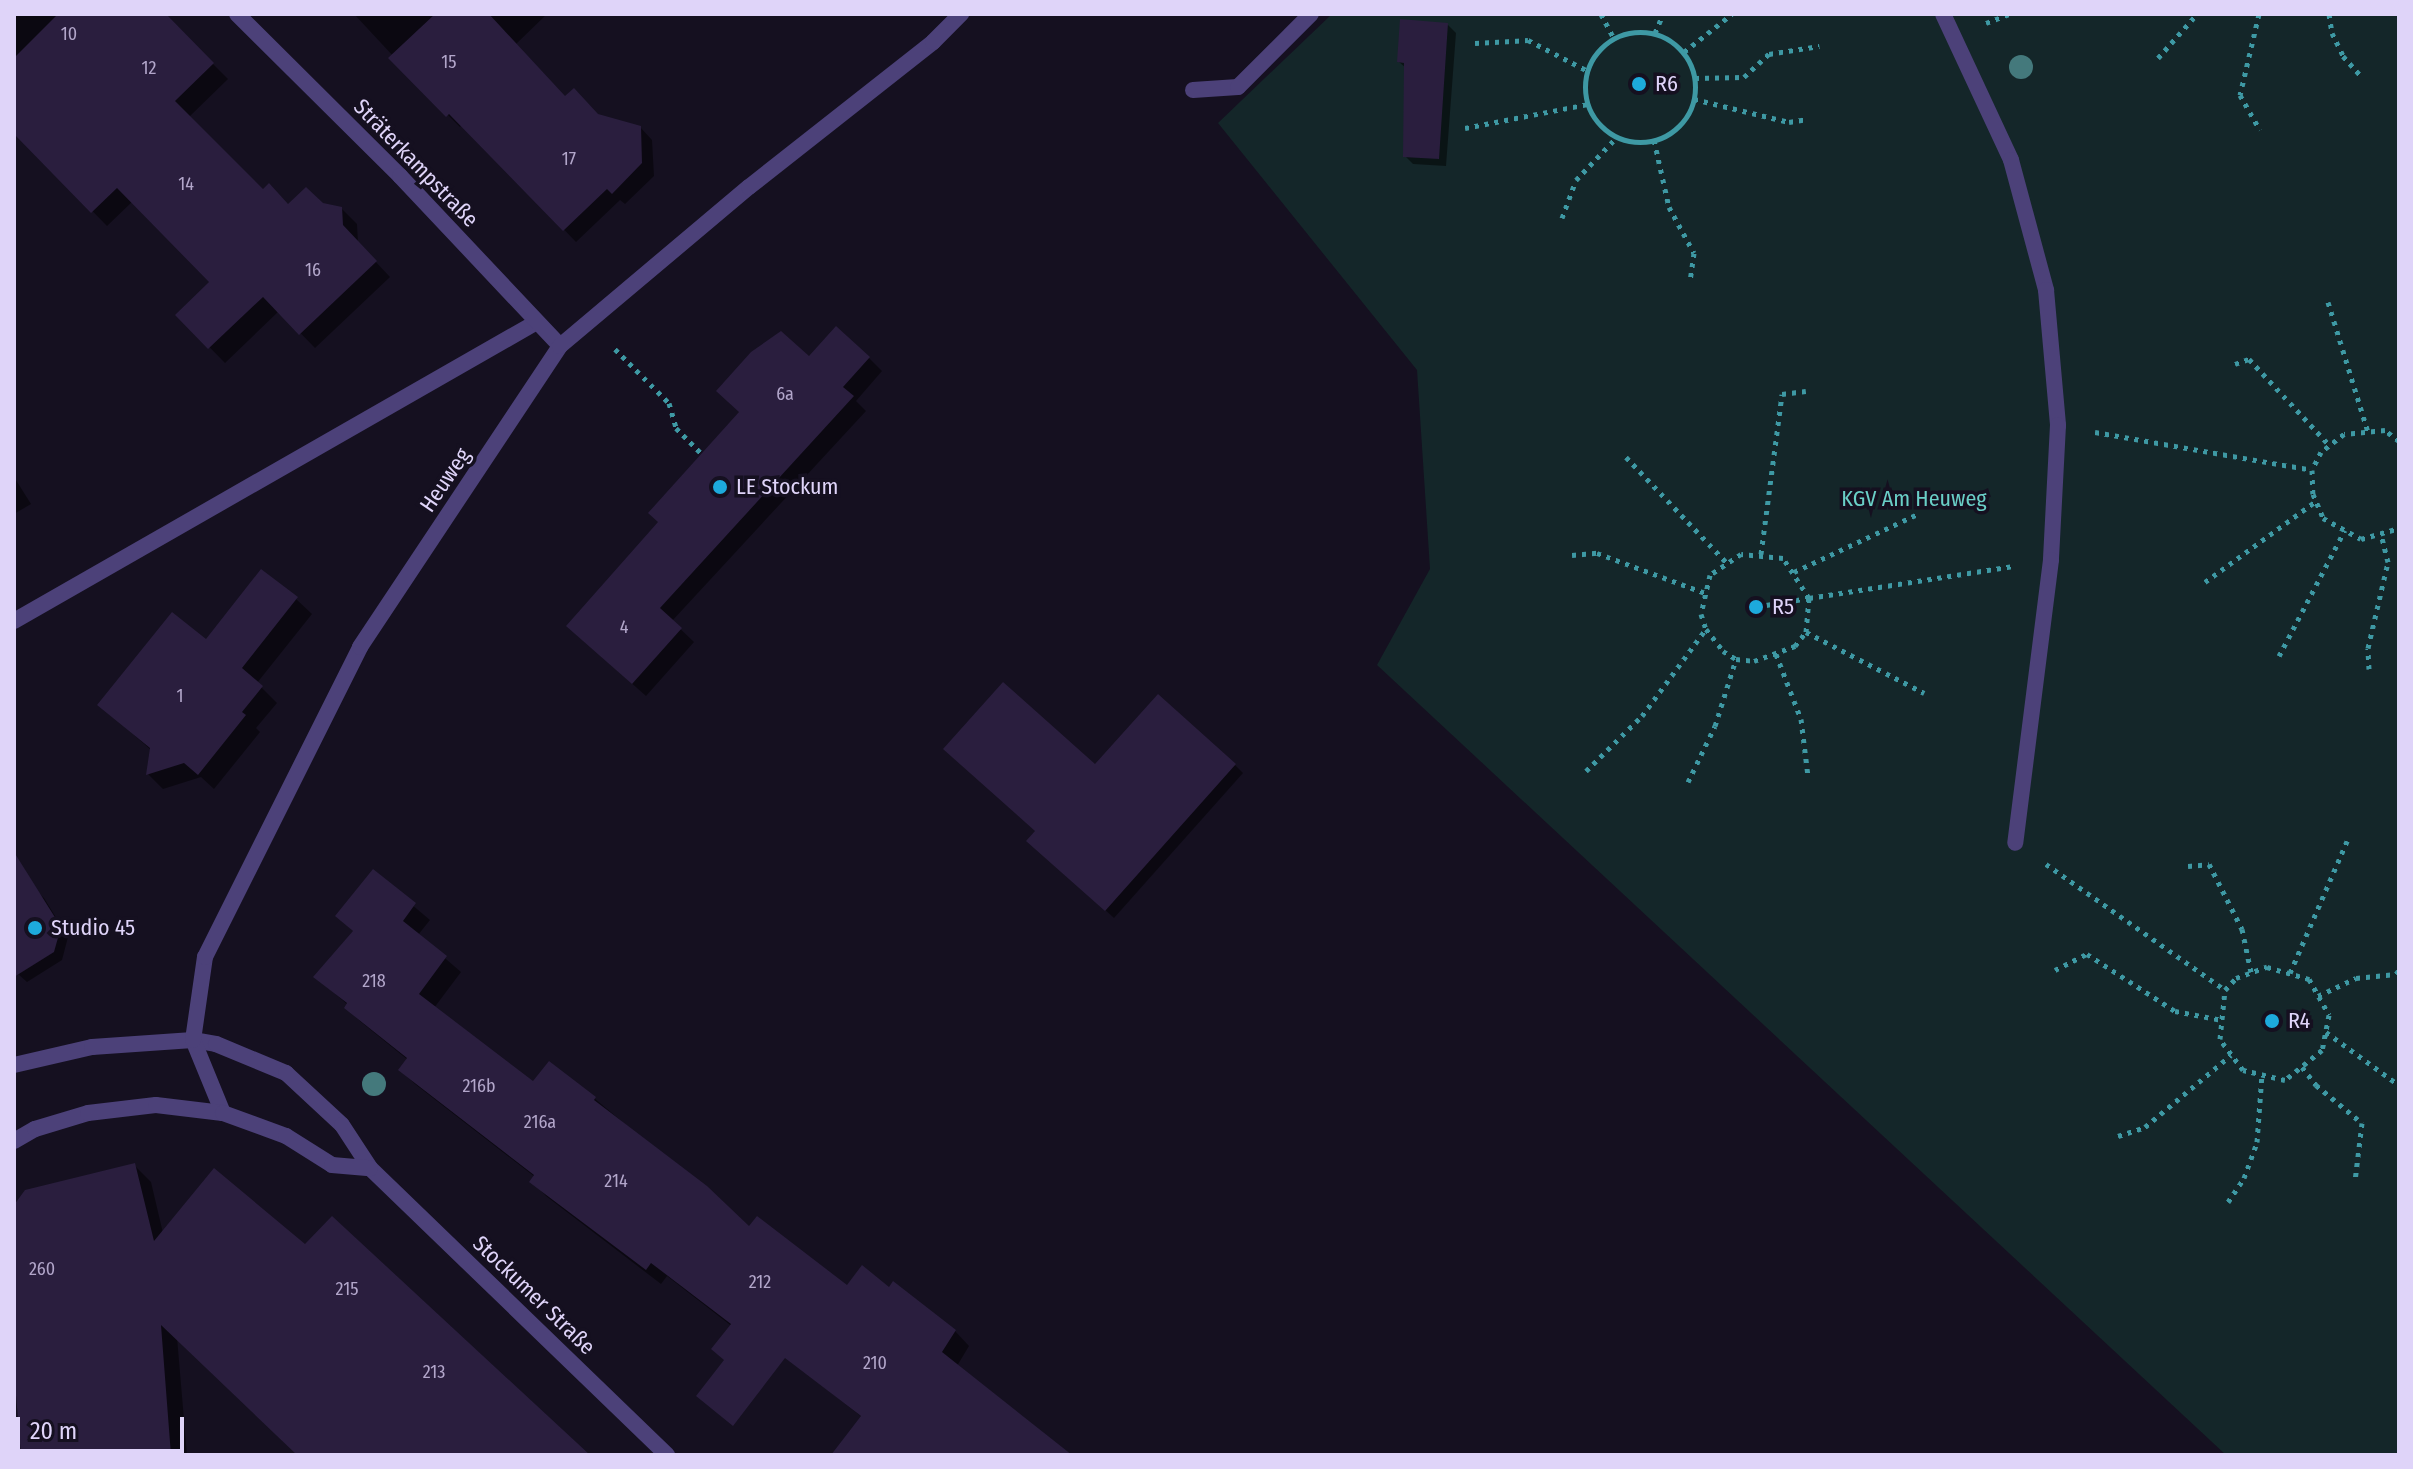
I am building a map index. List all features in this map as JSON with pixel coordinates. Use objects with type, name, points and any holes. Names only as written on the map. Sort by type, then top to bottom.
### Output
[{"type":"street","name":"Sträterkampstraße","points":[[237,14],[400,176],[535,323],[560,346]]},
{"type":"street","name":"Heuweg","points":[[193,1040],[205,957],[360,647],[560,346],[749,187],[933,42],[961,14]]},
{"type":"street","points":[[1193,90],[1238,87],[1311,14]]},
{"type":"street","points":[[1943,14],[2011,160],[2046,290],[2058,425],[2051,560],[2015,843]]},
{"type":"street","points":[[14,621],[535,323]]},
{"type":"street","points":[[193,1040],[223,1113]]},
{"type":"street","name":"Stockumer Straße","points":[[14,1065],[92,1047],[193,1040],[216,1044],[286,1073],[342,1125],[370,1168],[667,1455]]},
{"type":"street","points":[[14,1141],[35,1129],[88,1113],[156,1105],[223,1113],[286,1136],[332,1165],[370,1168]]},
{"type":"path","points":[[1601,14],[1614,38]]},
{"type":"path","points":[[1655,33],[1663,14]]},
{"type":"path","points":[[1684,52],[1732,14]]},
{"type":"path","points":[[2158,58],[2197,14]]},
{"type":"path","points":[[2259,14],[2240,95],[2260,130]]},
{"type":"path","points":[[2329,14],[2332,33],[2343,56],[2362,77]]},
{"type":"path","points":[[1636,31],[1655,33],[1684,52],[1695,78],[1694,99],[1680,125],[1654,140],[1636,142],[1617,137],[1597,121],[1588,104],[1588,71],[1604,45],[1614,38],[1636,31]]},
{"type":"path","points":[[1475,43],[1528,40],[1588,71]]},
{"type":"path","points":[[1695,78],[1744,77],[1769,54],[1819,46]]},
{"type":"path","points":[[1694,99],[1789,122],[1808,119]]},
{"type":"path","points":[[1465,128],[1588,104]]},
{"type":"path","points":[[1562,218],[1576,180],[1617,137]]},
{"type":"path","points":[[1654,140],[1669,207],[1694,253],[1690,280]]},
{"type":"path","points":[[2328,302],[2368,432]]},
{"type":"path","points":[[589,323],[669,403],[676,428],[702,454]]},
{"type":"path","points":[[2235,364],[2249,359],[2330,446]]},
{"type":"path","points":[[1761,554],[1782,394],[1806,391]]},
{"type":"path","points":[[2058,425],[2312,470]]},
{"type":"path","points":[[2399,441],[2385,430],[2344,434],[2321,452],[2312,470],[2316,501],[2323,518],[2361,539],[2399,528]]},
{"type":"path","points":[[1626,457],[1726,562]]},
{"type":"path","points":[[2205,582],[2316,501]]},
{"type":"path","points":[[1794,572],[1920,513]]},
{"type":"path","points":[[2279,656],[2345,530]]},
{"type":"path","points":[[2369,669],[2368,648],[2388,562],[2381,534]]},
{"type":"path","points":[[1572,555],[1597,553],[1705,593]]},
{"type":"path","points":[[1741,554],[1761,554],[1783,558],[1809,598],[1806,632],[1795,646],[1776,654],[1754,661],[1736,659],[1723,651],[1706,629],[1701,614],[1705,593],[1710,575],[1726,562],[1741,554]]},
{"type":"path","points":[[1766,605],[2051,560]]},
{"type":"path","points":[[1586,771],[1642,716],[1706,629]]},
{"type":"path","points":[[1806,632],[1924,693]]},
{"type":"path","points":[[1776,654],[1801,719],[1808,776]]},
{"type":"path","points":[[1688,782],[1715,726],[1736,659]]},
{"type":"path","points":[[2290,973],[2347,841]]},
{"type":"path","points":[[2015,843],[2225,990]]},
{"type":"path","points":[[2188,866],[2209,864],[2242,929],[2251,972]]},
{"type":"path","points":[[2055,970],[2087,954],[2175,1011],[2222,1020]]},
{"type":"path","points":[[2267,967],[2309,979],[2329,1015],[2322,1050],[2285,1080],[2243,1070],[2220,1039],[2225,990],[2236,978],[2251,972],[2267,967]]},
{"type":"path","points":[[2318,996],[2356,978],[2396,974],[2399,970]]},
{"type":"path","points":[[2326,1032],[2399,1085]]},
{"type":"path","points":[[2118,1136],[2145,1127],[2231,1055]]},
{"type":"path","points":[[2302,1067],[2316,1085],[2362,1123],[2355,1181]]},
{"type":"path","points":[[2228,1202],[2244,1178],[2257,1142],[2262,1074]]},
{"type":"green space","name":"KGV Am Heuweg","points":[[1332,14],[2399,14],[2399,1455],[2226,1455],[1377,665],[1430,569],[1417,370],[1218,123]]},
{"type":"building","points":[[58,14],[166,14],[214,63],[175,101],[263,189],[269,183],[288,204],[306,187],[323,203],[342,207],[343,225],[377,261],[299,335],[263,297],[208,349],[175,315],[209,282],[117,188],[91,213],[14,134],[14,58]]},
{"type":"building","points":[[435,14],[489,14],[565,96],[574,88],[598,114],[641,126],[642,163],[612,194],[607,189],[563,231],[449,114],[446,117],[388,58]]},
{"type":"building","points":[[1400,19],[1448,23],[1439,159],[1403,157],[1404,63],[1397,62]]},
{"type":"building","points":[[836,326],[870,357],[843,387],[854,396],[660,608],[682,628],[632,684],[566,626],[658,522],[648,513],[739,412],[716,391],[751,352],[781,331],[809,356]]},
{"type":"building","points":[[261,569],[298,597],[242,668],[263,686],[242,712],[246,715],[198,775],[184,763],[146,775],[150,748],[97,705],[172,612],[206,639]]},
{"type":"building","points":[[1003,682],[1095,764],[1158,694],[1236,764],[1105,911],[1026,841],[1035,831],[943,749]]},
{"type":"building","name":"Studio 45","points":[[14,852],[61,927],[54,952],[14,977]]},
{"type":"building","points":[[373,869],[416,903],[403,921],[447,956],[419,994],[533,1081],[549,1061],[596,1097],[594,1100],[707,1186],[749,1226],[757,1216],[847,1285],[862,1265],[889,1287],[893,1281],[956,1330],[942,1352],[1072,1455],[831,1455],[861,1416],[785,1358],[733,1426],[696,1396],[724,1360],[711,1349],[731,1324],[651,1263],[646,1270],[529,1182],[534,1175],[398,1070],[407,1058],[344,1008],[347,1003],[313,977],[353,931],[335,916]]},
{"type":"building","points":[[135,1163],[154,1241],[214,1168],[305,1244],[332,1216],[590,1455],[297,1455],[161,1325],[171,1455],[21,1455],[14,1371],[14,1205],[25,1190]]},
{"type":"place","name":"R6","points":[[1639,84]]},
{"type":"place","name":"LE Stockum","points":[[720,487]]},
{"type":"place","name":"R5","points":[[1756,607]]},
{"type":"place","name":"Studio 45","points":[[35,928]]},
{"type":"place","name":"R4","points":[[2272,1021]]}]
